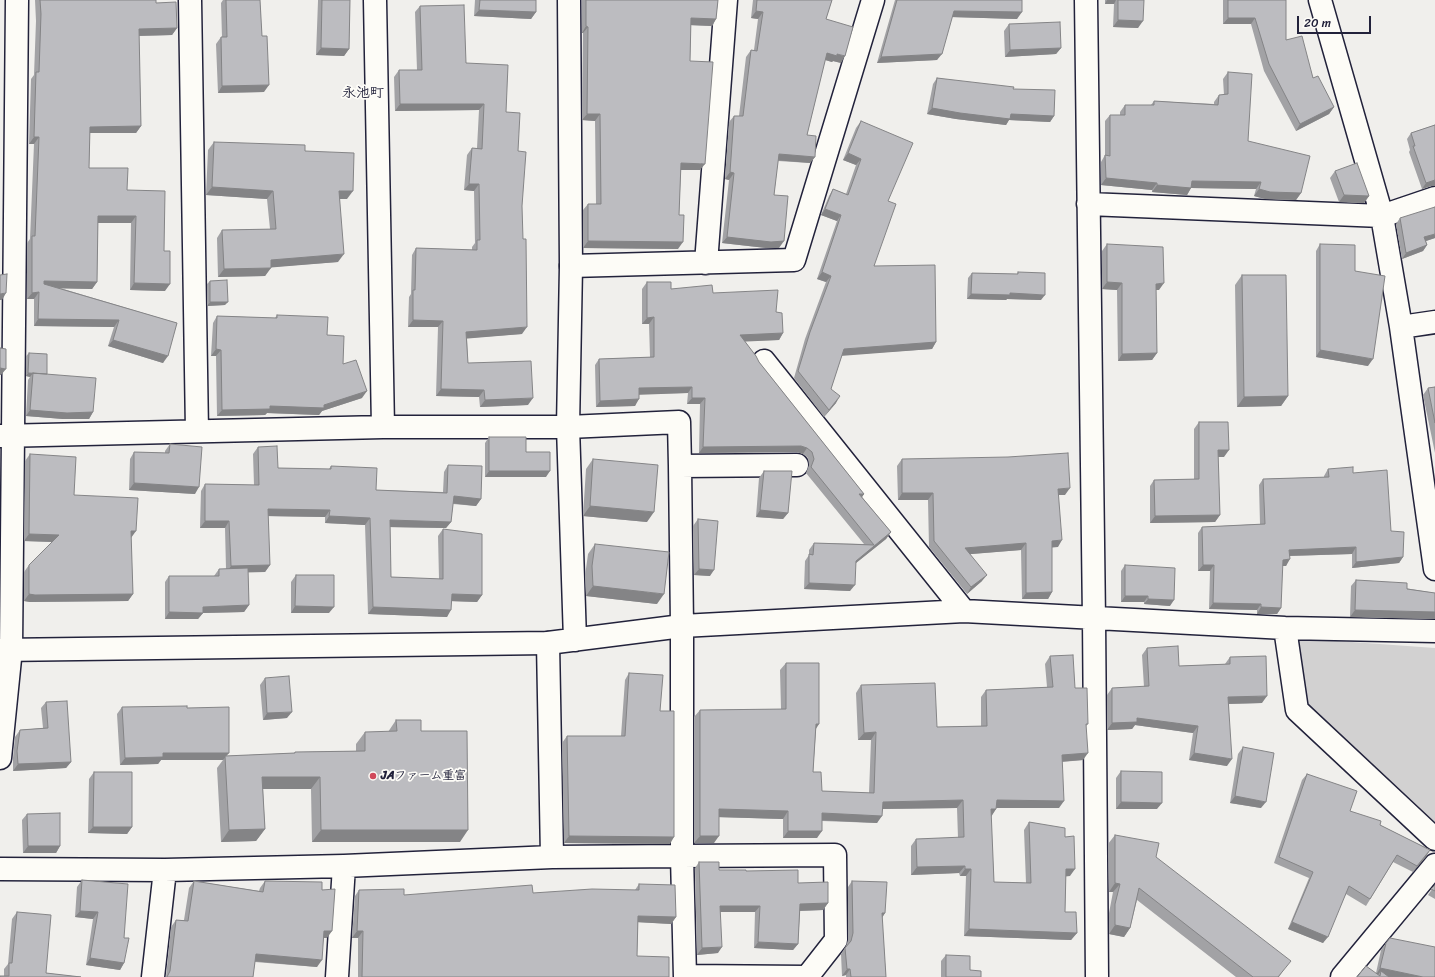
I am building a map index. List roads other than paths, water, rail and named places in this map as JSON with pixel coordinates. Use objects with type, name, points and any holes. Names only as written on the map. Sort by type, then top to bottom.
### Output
[{"type":"street","points":[[0,758],[5,650],[6,436],[17,0]]},
{"type":"street","points":[[190,0],[196,431]]},
{"type":"street","points":[[375,0],[383,427]]},
{"type":"street","points":[[569,0],[570,266],[568,428],[575,640]]},
{"type":"street","points":[[706,263],[726,0]]},
{"type":"street","points":[[570,266],[794,260],[873,0]]},
{"type":"street","points":[[1086,0],[1097,977]]},
{"type":"street","points":[[1320,0],[1382,216],[1401,327],[1435,570]]},
{"type":"street","points":[[1088,204],[1382,216],[1435,198]]},
{"type":"street","points":[[1401,327],[1435,322]]},
{"type":"street","points":[[764,361],[964,611]]},
{"type":"street","points":[[0,869],[165,870],[344,866],[552,857],[682,856],[835,855],[836,940],[807,977],[685,976],[682,856],[682,626],[678,422],[568,428],[383,427],[6,436]]},
{"type":"street","points":[[680,466],[797,465]]},
{"type":"street","points":[[5,650],[548,643],[682,626],[964,611],[1285,628],[1435,631]]},
{"type":"street","points":[[1285,628],[1297,710],[1435,839]]},
{"type":"street","points":[[548,643],[552,857]]},
{"type":"street","points":[[1342,977],[1435,865]]},
{"type":"street","points":[[337,977],[344,866]]},
{"type":"street","points":[[153,977],[165,870]]},
{"type":"place","name":"JAファーム重富","points":[[373,776]]},
{"type":"district","name":"永池町","points":[[363,93]]}]
